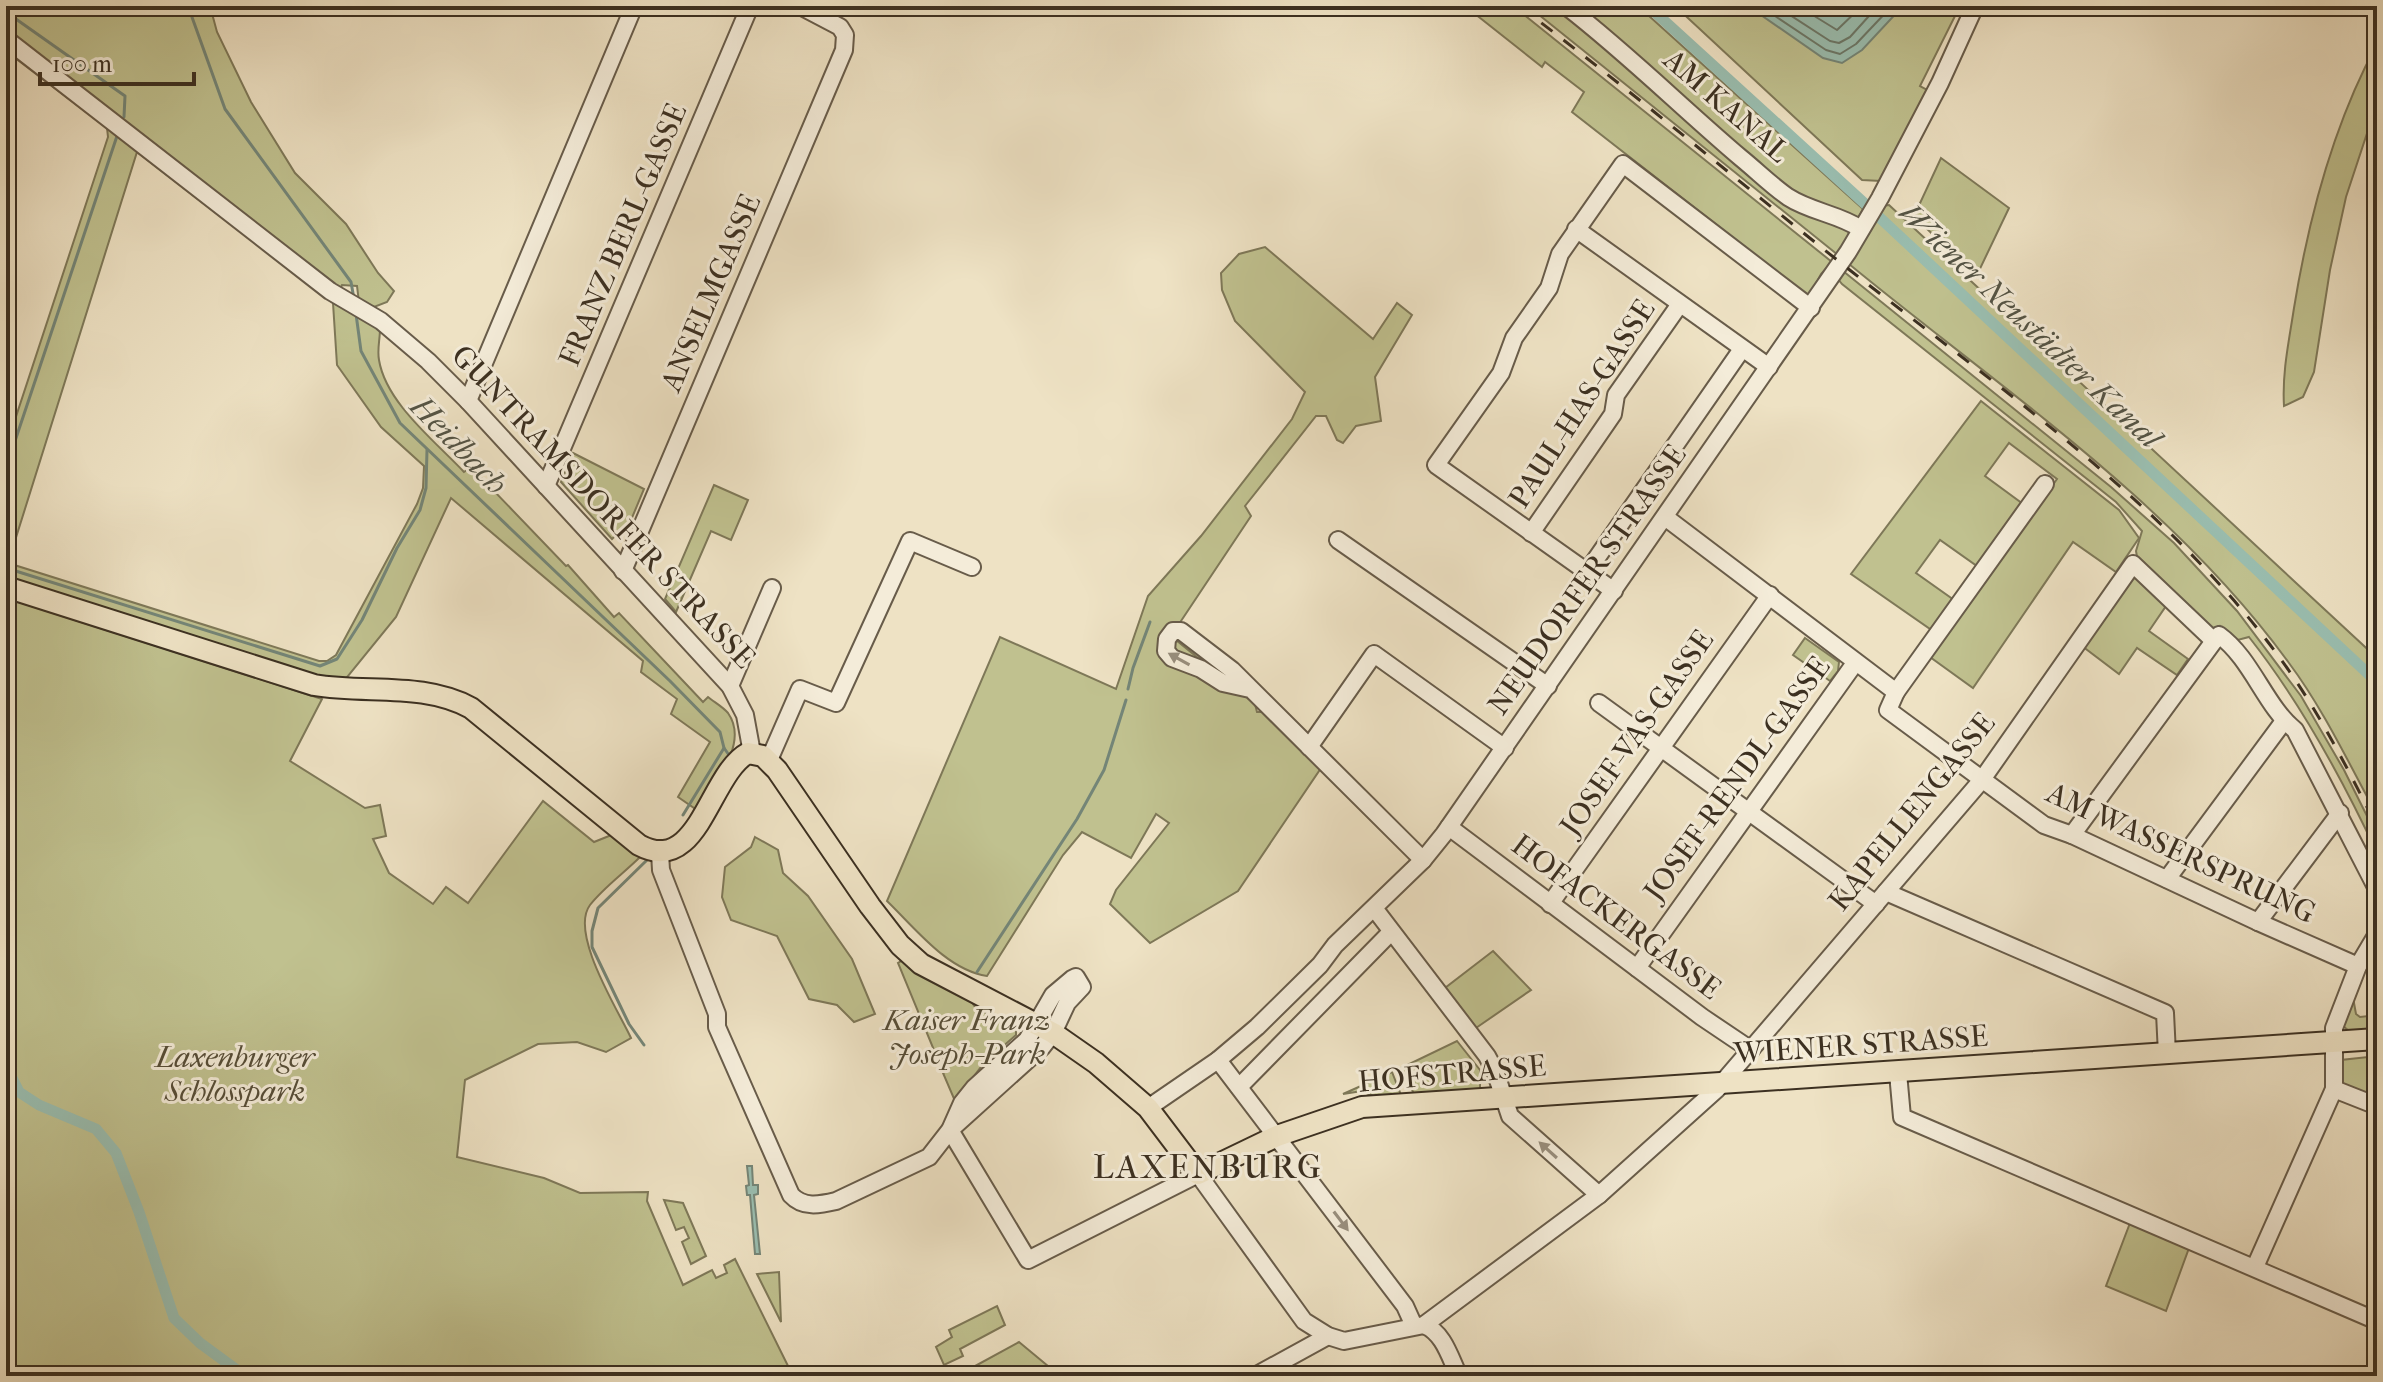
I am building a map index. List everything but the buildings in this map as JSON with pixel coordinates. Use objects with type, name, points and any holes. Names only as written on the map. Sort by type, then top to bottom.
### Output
[{"type":"main road","points":[[6,587],[314,685],[428,692],[458,701],[503,733],[639,845],[660,853],[670,852],[682,843],[736,761],[760,757]]},
{"type":"main road","name":"GUNTRAMSDORFER STRASSE","points":[[760,757],[900,945],[921,964],[1044,1028],[1106,1070],[1148,1108],[1198,1174]]},
{"type":"main road","name":"WIENER STRASSE","points":[[1721,1084],[2377,1039]]},
{"type":"main road","name":"HOFSTRASSE","points":[[1198,1174],[1277,1136],[1362,1107],[1721,1084]]},
{"type":"street","points":[[468,401],[634,6]]},
{"type":"street","name":"FRANZ BERL-GASSE","points":[[546,486],[750,6]]},
{"type":"street","name":"ANSELMGASSE","points":[[623,571],[844,50],[845,35],[840,27],[800,6]]},
{"type":"street","name":"AM KANAL","points":[[1566,6],[1788,197],[1816,211],[1852,223],[1868,217]]},
{"type":"street","name":"NEUDORFER STRASSE","points":[[1148,1108],[1218,1060],[1257,1027],[1320,965],[1335,945],[1423,860],[1449,827],[1811,308],[1868,217],[1940,83],[1975,6]]},
{"type":"street","name":"GUNTRAMSDORFER STRASSE","points":[[6,39],[352,304],[381,321],[428,361],[730,686],[745,715],[760,757]]},
{"type":"street","points":[[1614,591],[1436,465],[1501,373],[1514,338],[1549,288],[1560,254],[1576,229],[1623,164],[1811,308]]},
{"type":"street","name":"PAUL-HAS-GASSE","points":[[1576,229],[1769,367]]},
{"type":"street","name":"PAUL-HAS-GASSE","points":[[1531,533],[1613,414],[1616,395],[1680,304]]},
{"type":"street","points":[[1587,572],[1742,349]]},
{"type":"street","points":[[1665,517],[1896,692],[2045,484]]},
{"type":"street","points":[[1338,540],[1548,686]]},
{"type":"street","points":[[760,757],[800,689],[836,703],[910,541],[972,567]]},
{"type":"street","name":"KAPELLENGASSE","points":[[1721,1084],[1981,781],[2074,644],[2133,564],[2214,641]]},
{"type":"street","points":[[730,686],[772,588]]},
{"type":"street","name":"JOSEF-VAS-GASSE","points":[[1550,904],[1770,595]]},
{"type":"street","points":[[1250,689],[1223,683],[1201,669],[1172,658],[1166,651],[1167,639],[1173,631],[1181,631],[1232,670],[1423,860]]},
{"type":"street","points":[[2072,835],[2219,635],[2228,641],[2265,689],[2284,721],[2295,730],[2377,889]]},
{"type":"street","points":[[1309,747],[1374,654],[1505,748]]},
{"type":"street","name":"JOSEF-RENDL-GASSE","points":[[1637,968],[1855,663]]},
{"type":"street","name":"AM WASSERSPRUNG","points":[[1896,692],[1888,710],[2044,825],[2358,966]]},
{"type":"street","points":[[1599,703],[1749,811],[1881,898],[2165,1013],[2167,1054]]},
{"type":"street","points":[[2167,879],[2284,721]]},
{"type":"street","points":[[2258,922],[2340,813]]},
{"type":"street","name":"HOFACKERGASSE","points":[[1449,827],[1751,1050]]},
{"type":"street","points":[[660,853],[661,870],[717,1014],[717,1027],[791,1195],[803,1204],[836,1201],[929,1157],[950,1130],[962,1103],[974,1088],[1044,1028],[1057,990],[1072,979],[1079,980]]},
{"type":"street","points":[[1374,908],[1487,1056],[1510,1116],[1599,1195]]},
{"type":"street","points":[[1239,1087],[1391,932]]},
{"type":"street","points":[[2255,1267],[2334,1089],[2334,1042],[2338,1014],[2358,966],[2377,934]]},
{"type":"street","points":[[1218,1060],[1419,1326],[1434,1329],[1441,1338],[1459,1376]]},
{"type":"street","points":[[1898,1073],[1902,1117],[2377,1321]]},
{"type":"street","name":"WIENER STRASSE","points":[[1255,1376],[1328,1336],[1344,1341],[1419,1326],[1599,1195],[1721,1084]]},
{"type":"street","points":[[2334,1089],[2377,1106]]},
{"type":"street","name":"HOFSTRASSE","points":[[950,1130],[1028,1260],[1198,1174]]},
{"type":"street","points":[[1198,1174],[1304,1321],[1328,1336]]},
{"type":"green space","points":[[6,6],[210,6],[217,32],[251,102],[295,173],[346,224],[378,273],[394,291],[387,302],[374,307],[359,302],[357,286],[342,285],[334,303],[380,329],[378,348],[383,376],[401,406],[464,472],[471,467],[568,565],[614,617],[619,613],[703,702],[708,697],[728,713],[734,725],[732,751],[720,776],[697,810],[678,797],[710,742],[671,714],[677,699],[641,672],[643,661],[451,498],[396,617],[344,681],[326,679],[6,578],[6,447],[108,137],[107,128],[6,51]],"holes":[[[137,152],[333,303],[337,365],[381,427],[424,466],[423,488],[417,504],[336,655],[327,661],[319,661],[8,563]]]},
{"type":"green space","points":[[1465,6],[1513,6],[1832,262],[1821,274],[1809,297],[1572,112],[1584,92],[1545,62],[1542,67]]},
{"type":"green space","points":[[1528,6],[1638,6],[1863,209],[1857,220],[1843,223],[1849,232],[1847,243],[1838,255]]},
{"type":"green space","points":[[1675,6],[1960,6],[1920,86],[1929,91],[1881,181],[1862,180]]},
{"type":"green space","points":[[2377,44],[2377,103],[2346,197],[2330,270],[2314,372],[2303,397],[2284,406],[2288,345],[2315,205],[2335,139]]},
{"type":"green space","points":[[1941,158],[2009,208],[1976,277],[1914,216]]},
{"type":"green space","points":[[1889,205],[2377,658],[2377,815],[2302,681],[2243,605],[2192,550],[2082,450],[1849,264],[1882,206]]},
{"type":"green space","points":[[1265,247],[1373,339],[1397,303],[1412,315],[1375,377],[1381,421],[1356,426],[1343,443],[1337,440],[1326,416],[1316,416],[1245,506],[1251,516],[1171,636],[1255,704],[1257,712],[1265,712],[1321,768],[1238,891],[1150,943],[1110,904],[1116,890],[1169,823],[1156,814],[1131,858],[1082,832],[1063,855],[987,976],[972,972],[945,957],[887,901],[1000,637],[1116,689],[1148,596],[1201,536],[1292,419],[1305,392],[1235,321],[1222,290],[1221,273],[1239,254]]},
{"type":"green space","points":[[1843,271],[2111,487],[2174,543],[2237,611],[2301,696],[2344,770],[2377,836],[2377,853],[2319,741],[2249,637],[2234,641],[2220,626],[2215,632],[2138,562],[2136,551],[2142,531],[2116,502],[1842,284],[1838,279]]},
{"type":"green space","points":[[1981,401],[2119,510],[2139,538],[2116,572],[2073,542],[1973,688],[1930,657],[2057,479],[2009,443],[1985,476],[2023,504],[1977,566],[1940,540],[1916,573],[1954,600],[1933,631],[1851,574]]},
{"type":"green space","points":[[573,453],[644,489],[626,532],[620,531],[612,539],[561,482]]},
{"type":"green space","points":[[714,485],[748,500],[731,540],[711,531],[676,612],[665,599]]},
{"type":"green space","points":[[2138,573],[2168,603],[2149,631],[2188,659],[2177,675],[2137,648],[2119,674],[2082,646],[2129,576]]},
{"type":"green space","name":"Laxenburger Schlosspark","points":[[6,598],[322,699],[290,761],[365,808],[380,805],[386,836],[373,839],[389,873],[433,904],[446,887],[468,903],[543,801],[594,842],[614,834],[640,857],[595,899],[585,918],[590,952],[631,1038],[606,1052],[577,1042],[538,1044],[465,1080],[457,1157],[544,1178],[580,1193],[648,1192],[647,1201],[683,1285],[712,1270],[716,1278],[727,1273],[724,1265],[735,1259],[793,1376],[6,1376]]},
{"type":"green space","points":[[1805,638],[1839,662],[1838,671],[1830,681],[1793,655]]},
{"type":"green space","points":[[755,837],[778,850],[783,873],[808,896],[852,959],[875,1014],[854,1022],[837,1005],[809,999],[777,936],[731,920],[722,897],[725,867],[751,847]]},
{"type":"green space","points":[[1493,951],[1531,990],[1476,1028],[1445,988]]},
{"type":"green space","name":"Kaiser Franz Joseph-Park","points":[[905,959],[933,982],[1016,1029],[1016,1035],[984,1063],[955,1101],[943,1073],[947,1071],[940,1054],[936,1055],[898,963]]},
{"type":"green space","points":[[2354,1003],[2356,1014],[2360,1017],[2377,1015],[2377,1028],[2351,1033],[2341,1024],[2348,1005]]},
{"type":"green space","points":[[1457,1041],[1480,1070],[1480,1094],[1415,1096],[1401,1068]]},
{"type":"green space","points":[[2377,1056],[2377,1100],[2343,1086],[2341,1060]]},
{"type":"green space","points":[[1392,1072],[1401,1095],[1378,1098],[1362,1091],[1343,1094]]},
{"type":"green space","points":[[664,1200],[683,1203],[706,1256],[691,1264],[682,1242],[689,1238],[684,1227],[676,1230]]},
{"type":"green space","points":[[2130,1223],[2189,1248],[2166,1311],[2106,1286]]},
{"type":"green space","points":[[779,1272],[781,1322],[757,1274]]},
{"type":"green space","points":[[997,1306],[1005,1325],[960,1349],[963,1356],[944,1365],[936,1347],[952,1337],[949,1330]]},
{"type":"green space","points":[[1019,1342],[1060,1376],[969,1376],[966,1371]]},
{"type":"water","points":[[1748,6],[1903,6],[1862,50],[1842,63],[1823,58]]},
{"type":"water","points":[[747,1166],[752,1166],[753,1185],[758,1185],[758,1194],[754,1195],[760,1254],[755,1254],[750,1195],[747,1195],[746,1186],[749,1185]]},
{"type":"waterway","name":"Heidbach","points":[[188,6],[225,109],[351,282],[354,299]]},
{"type":"waterway","name":"Wiener Neustädter Kanal","points":[[1648,6],[1863,202],[2377,682]]},
{"type":"waterway","points":[[6,12],[125,96],[124,117]]},
{"type":"waterway","points":[[6,468],[117,136]]},
{"type":"waterway","name":"Heidbach","points":[[356,314],[361,351],[400,423],[720,732],[724,748],[683,815]]},
{"type":"waterway","points":[[6,568],[320,666],[337,659],[362,620],[397,548],[420,510],[426,488],[427,450]]},
{"type":"waterway","points":[[1128,689],[1150,622]]},
{"type":"waterway","points":[[977,972],[1077,819],[1104,770],[1126,700]]},
{"type":"waterway","name":"Heidbach","points":[[724,748],[729,755]]},
{"type":"waterway","name":"Heidbach","points":[[644,1045],[629,1024],[592,947],[592,931],[598,908],[647,860]]},
{"type":"waterway","points":[[6,960],[6,971]]},
{"type":"waterway","points":[[6,1066],[19,1092],[39,1105],[96,1129],[116,1153],[174,1318],[200,1343],[245,1376]]},
{"type":"railway","points":[[1519,6],[2021,403],[2132,497],[2233,599],[2292,674],[2331,738],[2377,827]]},
{"type":"district","name":"LAXENBURG","points":[[1208,1167]]}]
